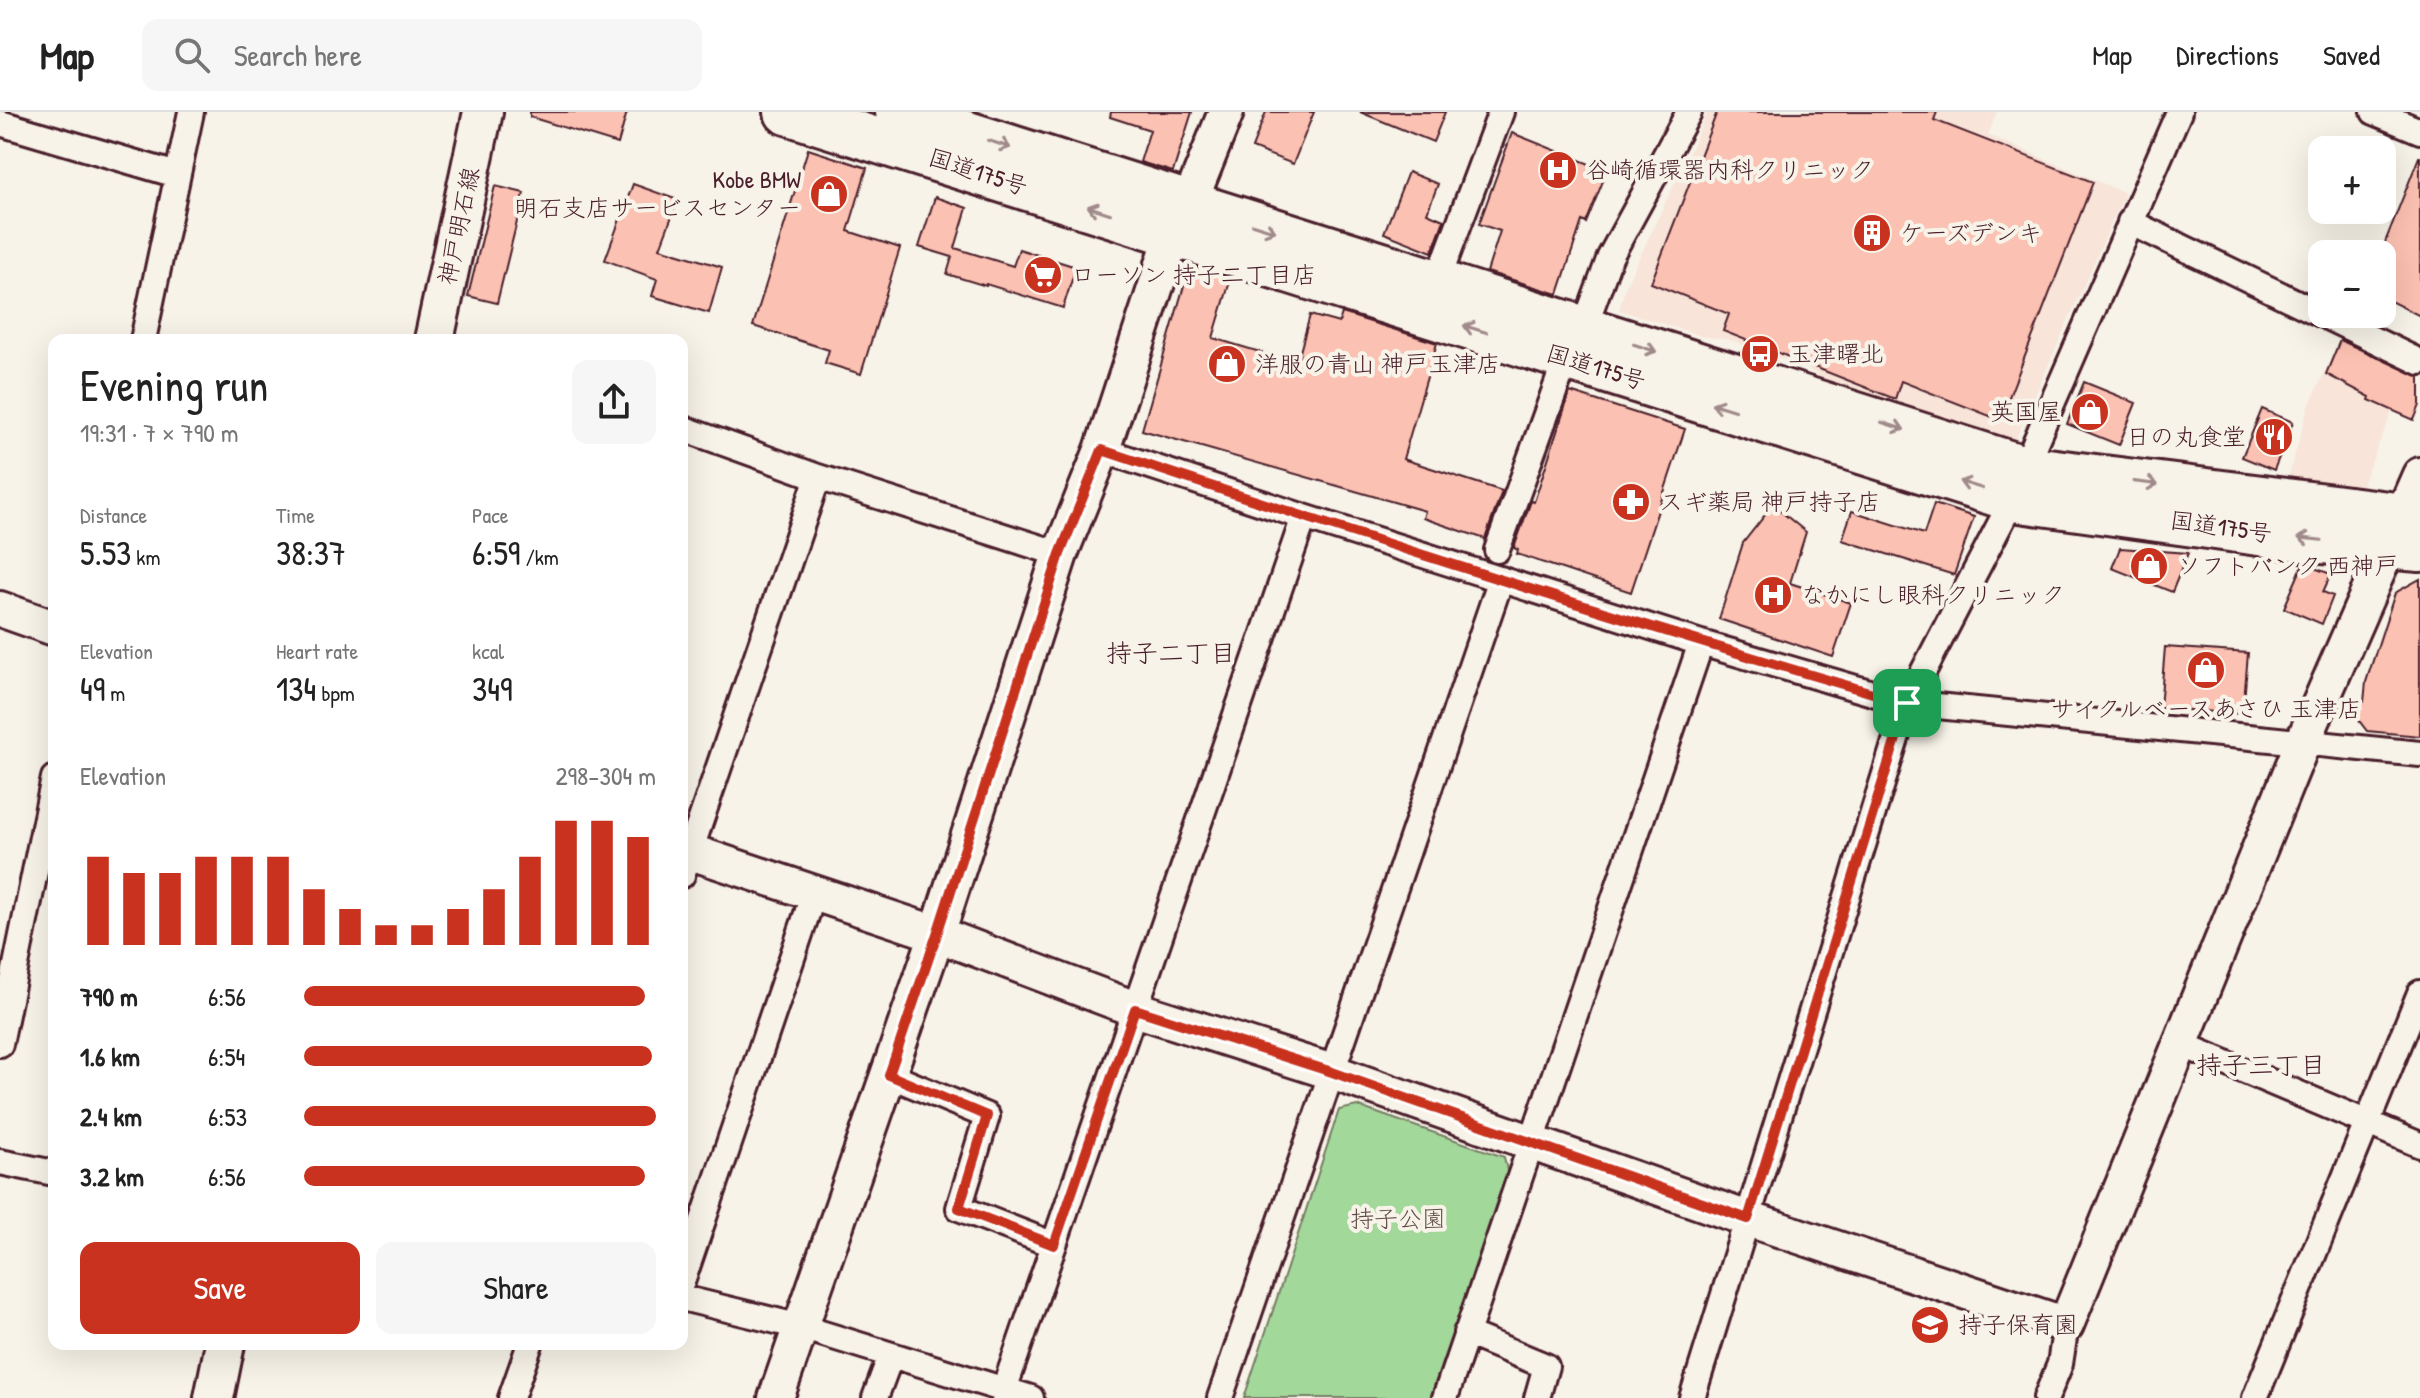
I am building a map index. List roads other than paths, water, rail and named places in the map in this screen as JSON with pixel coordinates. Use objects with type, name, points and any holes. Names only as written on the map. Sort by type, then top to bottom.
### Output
[{"type":"highway","name":"国道175号","points":[[787,112],[1181,219],[1431,298],[1572,354],[2018,483],[2408,532]]},
{"type":"highway","name":"国道175号","points":[[898,112],[1181,219]]},
{"type":"main road","name":"神戸明石線","points":[[435,334],[483,112]]},
{"type":"main road","points":[[214,1398],[224,1350]]},
{"type":"street","points":[[144,334],[191,112]]},
{"type":"street","points":[[776,1398],[937,934],[1060,554],[1102,450],[1181,219],[1226,112]]},
{"type":"street","points":[[1431,298],[1501,112]]},
{"type":"street","points":[[1497,550],[1610,257],[1689,112]]},
{"type":"street","points":[[1692,1398],[1907,703],[2018,483],[2179,112]]},
{"type":"street","points":[[2374,112],[2420,131]]},
{"type":"street","points":[[0,123],[177,175]]},
{"type":"street","points":[[2130,222],[2420,362]]},
{"type":"street","points":[[688,430],[818,477],[1060,554]]},
{"type":"street","points":[[1102,450],[1701,643],[1907,703],[2420,754]]},
{"type":"street","points":[[2046,1398],[2060,1364],[2066,1325],[2303,742],[2408,532],[2420,475]]},
{"type":"street","points":[[688,847],[818,477]]},
{"type":"street","points":[[1004,1394],[1304,517]]},
{"type":"street","points":[[1220,1398],[1501,579]]},
{"type":"street","points":[[0,609],[48,626]]},
{"type":"street","points":[[1445,1398],[1701,643]]},
{"type":"street","points":[[0,1044],[48,808]]},
{"type":"street","points":[[688,859],[814,893],[937,934],[1135,1009],[1332,1072],[1748,1219],[2066,1325]]},
{"type":"street","points":[[688,1264],[814,893]]},
{"type":"street","points":[[2255,1398],[2420,993]]},
{"type":"street","points":[[2181,1044],[2420,1145]]},
{"type":"street","points":[[889,1075],[987,1116],[959,1208],[1054,1245]]},
{"type":"street","points":[[0,1162],[48,1172]]},
{"type":"street","points":[[688,1299],[801,1327],[1004,1394],[1031,1398]]},
{"type":"street","points":[[1466,1333],[1546,1366],[1537,1398]]},
{"type":"street","points":[[511,1398],[528,1350]]},
{"type":"street","points":[[875,1398],[891,1355]]},
{"type":"place","name":"谷崎循環器内科クリニック","points":[[1558,170]]},
{"type":"place","name":"Kobe BMW 明石支店サービスセンター","points":[[829,194]]},
{"type":"place","name":"ケーズデンキ","points":[[1872,233]]},
{"type":"place","name":"ローソン 持子二丁目店","points":[[1043,275]]},
{"type":"place","name":"玉津曙北","points":[[1760,354]]},
{"type":"place","name":"洋服の青山 神戸玉津店","points":[[1227,364]]},
{"type":"place","name":"英国屋","points":[[2090,412]]},
{"type":"place","name":"日の丸食堂","points":[[2274,437]]},
{"type":"place","name":"スギ薬局 神戸持子店","points":[[1631,502]]},
{"type":"place","name":"ソフトバンク 西神戸","points":[[2149,566]]},
{"type":"place","name":"なかにし眼科クリニック","points":[[1773,595]]},
{"type":"place","name":"サイクルベースあさひ 玉津店","points":[[2206,670]]},
{"type":"place","name":"持子保育園","points":[[1930,1325]]},
{"type":"district","name":"持子二丁目","points":[[1171,653]]},
{"type":"district","name":"持子三丁目","points":[[2261,1065]]},
{"type":"park label","name":"持子公園","points":[[1398,1219]]}]
